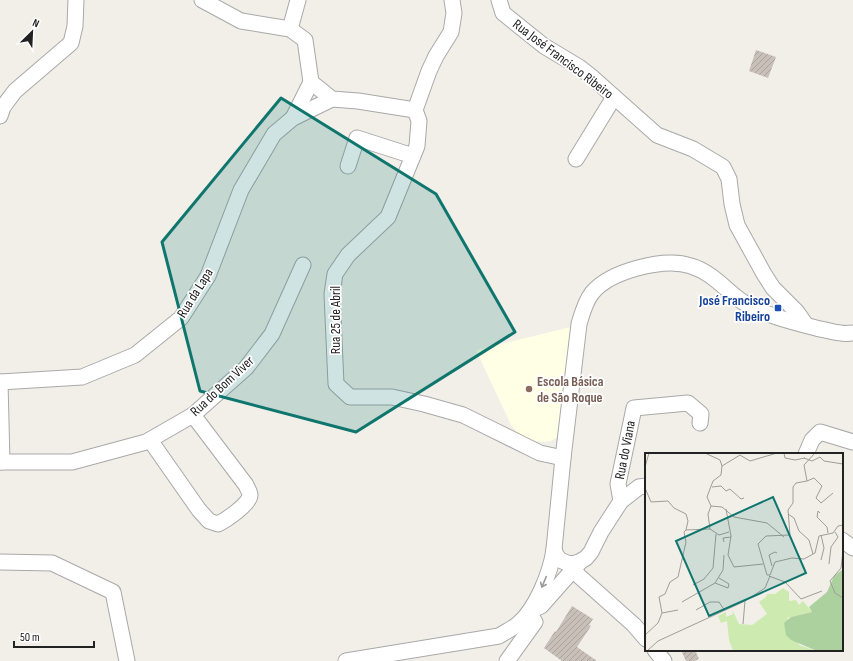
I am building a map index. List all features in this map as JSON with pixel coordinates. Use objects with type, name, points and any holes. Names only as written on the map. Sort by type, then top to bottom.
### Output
[{"type":"street","points":[[0,116],[3,107],[15,91],[71,44],[75,26],[76,0]]},
{"type":"street","points":[[202,0],[241,21],[290,29],[305,40],[311,82],[293,118]]},
{"type":"street","points":[[290,29],[298,0]]},
{"type":"street","name":"Rua 25 de Abril","points":[[452,0],[454,13],[451,32],[436,56],[429,71],[415,110],[419,121],[417,146],[388,217],[348,255],[336,274],[332,294],[336,384],[350,397],[392,397],[463,415],[540,453],[563,458]]},
{"type":"street","name":"Rua José Francisco Ribeiro","points":[[499,0],[503,13],[544,46],[579,67],[593,78],[656,135],[693,149],[723,167],[729,179],[732,204],[737,225],[773,288],[797,312],[806,325]]},
{"type":"street","points":[[311,82],[332,100]]},
{"type":"street","points":[[576,159],[614,97]]},
{"type":"street","points":[[293,118],[332,100],[358,101],[415,110]]},
{"type":"street","name":"Rua da Lapa","points":[[0,382],[82,377],[135,356],[181,318],[208,276],[241,190],[274,134],[293,118]]},
{"type":"street","points":[[348,166],[357,138],[412,156]]},
{"type":"street","points":[[645,638],[634,625],[568,566],[563,458],[579,324],[592,293],[604,283],[622,273],[646,266],[659,263],[690,265],[704,271],[741,301],[760,310],[806,325],[842,334],[853,333]]},
{"type":"street","name":"Rua do Bom Viver","points":[[1,462],[72,462],[146,442],[194,415],[246,368],[272,334],[303,265]]},
{"type":"street","points":[[0,382],[1,462]]},
{"type":"street","name":"Rua do Viana","points":[[621,501],[618,484],[634,408],[688,402],[701,414],[700,423]]},
{"type":"street","points":[[150,440],[199,510],[209,521],[218,524],[225,520],[248,500],[250,494],[246,486],[194,415]]},
{"type":"street","points":[[806,453],[812,440],[820,432],[853,442]]},
{"type":"street","points":[[346,661],[499,636],[518,624],[529,612],[542,606],[568,566],[586,558],[591,552],[601,532],[621,501],[639,487],[645,486]]},
{"type":"street","points":[[843,541],[853,548]]},
{"type":"street","points":[[0,562],[52,563],[113,592],[127,661]]},
{"type":"street","points":[[507,661],[535,622],[529,612]]},
{"type":"street","points":[[656,651],[664,661]]},
{"type":"highlighted area","points":[[281,98],[436,194],[515,332],[356,432],[200,391],[162,242]]},
{"type":"shaded area","name":"Escola Básica de São Roque","points":[[571,327],[558,433],[556,438],[551,441],[542,442],[527,439],[512,427],[476,350]]},
{"type":"building","points":[[756,50],[776,57],[768,78],[749,71]]},
{"type":"building","points":[[572,606],[593,619],[589,625],[591,626],[577,647],[597,661],[562,661],[544,648]]},
{"type":"building","points":[[681,651],[695,651],[699,659],[694,661],[686,661]]},
{"type":"place","name":"José Francisco Ribeiro","points":[[778,308]]},
{"type":"place","name":"Escola Básica de São Roque","points":[[529,389]]}]
